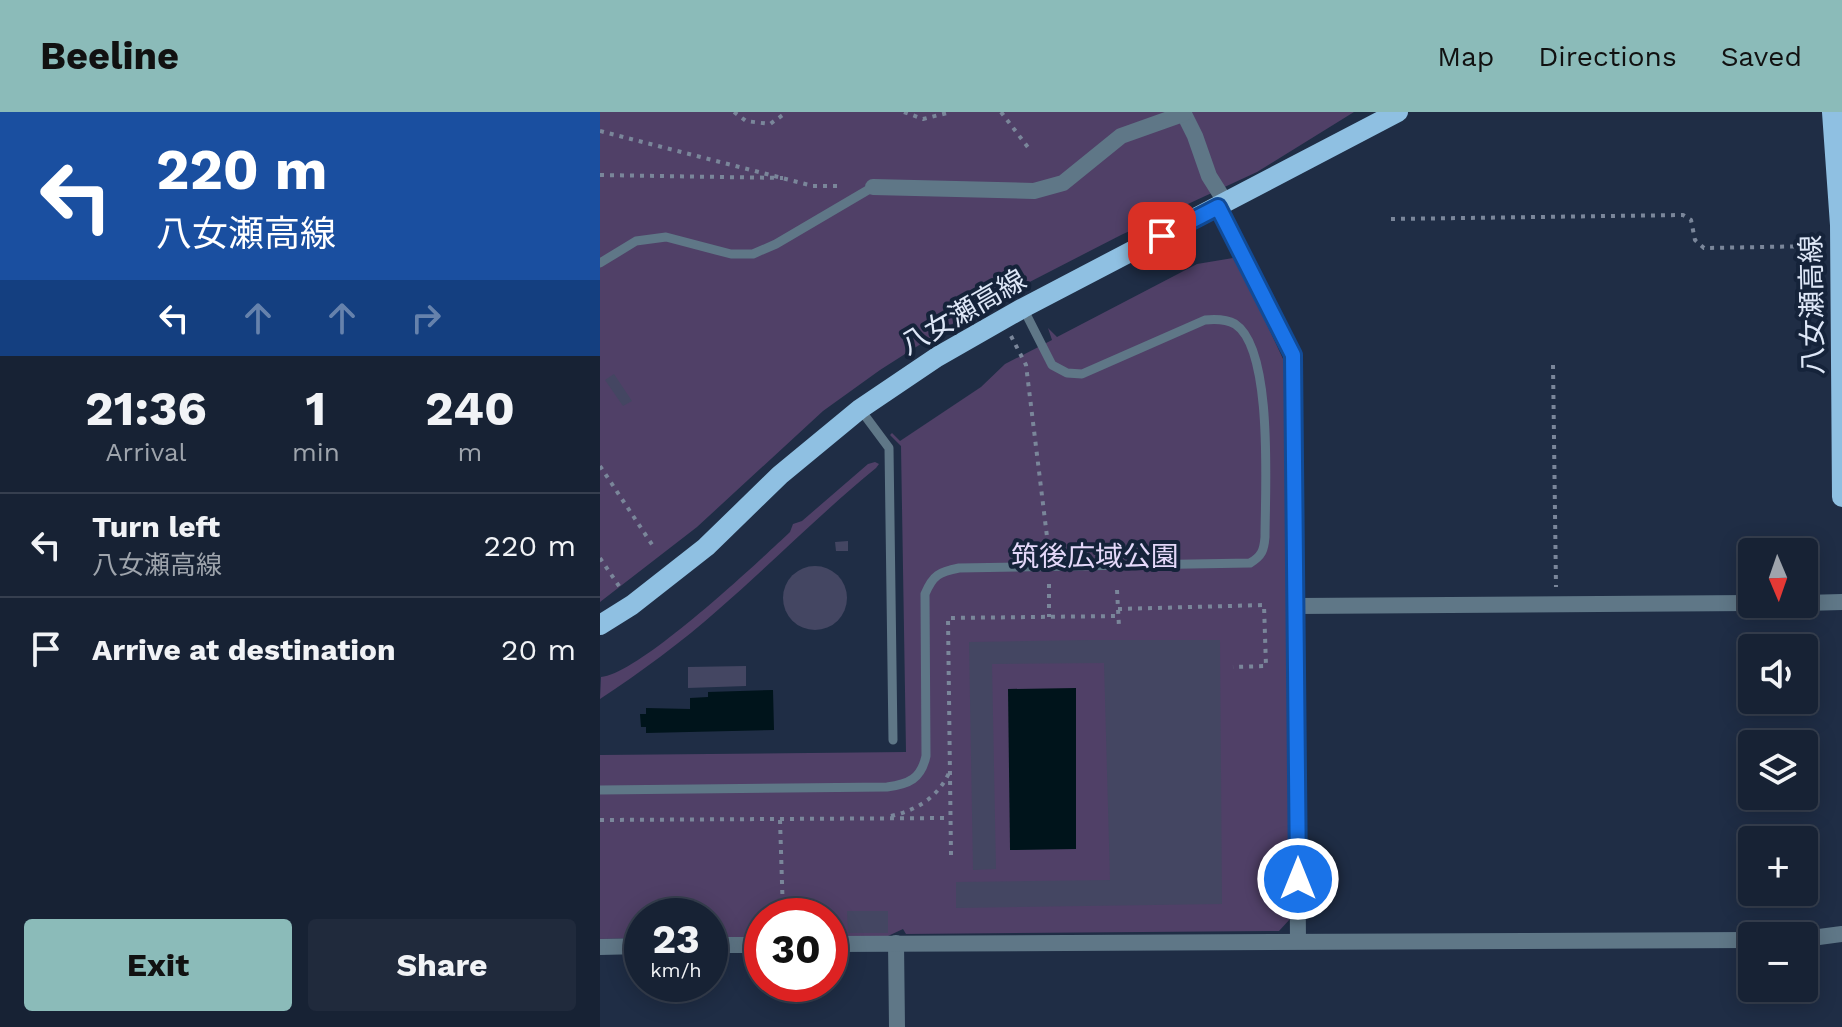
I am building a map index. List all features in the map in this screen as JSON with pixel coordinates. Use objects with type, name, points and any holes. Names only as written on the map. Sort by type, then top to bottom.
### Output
[{"type":"main road","name":"八女瀬高線","points":[[600,625],[632,605],[706,547],[780,475],[860,409],[937,357],[1023,308],[1398,112]]},
{"type":"main road","name":"八女瀬高線","points":[[1832,112],[1840,232],[1842,497]]},
{"type":"street","points":[[873,187],[1034,191],[1063,183],[1121,136],[1183,113],[1222,205],[1293,355],[1298,940]]},
{"type":"street","points":[[1818,603],[1842,602]]},
{"type":"street","points":[[1297,606],[1738,603]]},
{"type":"street","points":[[1818,937],[1842,934]]},
{"type":"street","points":[[848,944],[1738,940]]},
{"type":"street","points":[[896,943],[897,1027]]},
{"type":"street","points":[[600,947],[624,946]]},
{"type":"lane","points":[[600,263],[636,241],[666,237],[731,254],[753,254],[776,244],[873,187]]},
{"type":"lane","points":[[600,790],[904,785],[916,779],[924,767],[926,756],[925,594],[931,578],[941,571],[959,568],[1250,563],[1259,558],[1265,537],[1263,396],[1247,336],[1234,324],[1219,319],[1205,320],[1082,374],[1067,373],[1052,365],[1023,308]]},
{"type":"lane","points":[[860,409],[889,448],[893,740]]},
{"type":"path","points":[[734,112],[746,121],[770,124],[787,112]]},
{"type":"path","points":[[904,112],[923,119],[951,112]]},
{"type":"path","points":[[1001,112],[1030,150]]},
{"type":"path","points":[[600,131],[813,186],[873,187]]},
{"type":"path","points":[[600,175],[793,179]]},
{"type":"path","points":[[1391,219],[1683,215],[1691,220],[1695,240],[1704,248],[1840,232]]},
{"type":"path","points":[[1010,334],[1026,365],[1049,553]]},
{"type":"path","points":[[1553,365],[1556,604]]},
{"type":"path","points":[[600,466],[655,549]]},
{"type":"path","points":[[600,558],[632,605]]},
{"type":"path","points":[[1049,584],[1049,617]]},
{"type":"path","points":[[1117,590],[1119,627]]},
{"type":"path","points":[[1118,609],[1264,605],[1266,666],[1233,667]]},
{"type":"path","points":[[951,855],[948,618],[1118,616]]},
{"type":"path","points":[[881,818],[904,813],[927,801],[950,771]]},
{"type":"path","points":[[600,820],[951,818]]},
{"type":"path","points":[[780,819],[782,898]]},
{"type":"green space","points":[[600,112],[1354,112],[1257,172],[1121,235],[971,312],[880,370],[823,411],[697,527],[600,602]]},
{"type":"green space","name":"筑後広域公園","points":[[1233,258],[1284,361],[1290,919],[1279,931],[906,934],[903,929],[888,936],[848,937],[848,898],[744,898],[744,937],[728,938],[728,898],[624,898],[624,938],[600,939],[600,755],[906,752],[901,446],[890,435],[892,433],[900,441],[981,387],[1005,364],[1052,340],[1048,328],[1057,337],[1197,264]]},
{"type":"green space","points":[[868,464],[879,464],[876,468],[739,592],[661,656],[600,699],[601,677],[642,658],[669,638],[751,568],[790,532],[793,524],[802,521]]},
{"type":"water","points":[[1076,688],[1076,849],[1010,850],[1008,689]]},
{"type":"water","points":[[773,690],[774,730],[646,733],[646,727],[641,727],[640,714],[646,714],[646,708],[690,709],[690,698],[708,697],[708,692]]},
{"type":"building","points":[[614,374],[632,401],[623,406],[605,380]]},
{"type":"building","points":[[848,541],[848,551],[836,551],[835,542]]},
{"type":"building","points":[[815,566],[833,572],[841,580],[847,598],[841,616],[833,624],[815,630],[797,624],[789,616],[783,598],[789,580],[797,572]]},
{"type":"building","points":[[1220,640],[1222,904],[956,908],[956,882],[1110,880],[1104,663],[992,664],[996,869],[973,870],[969,642]]},
{"type":"building","points":[[746,666],[746,686],[688,688],[688,667]]},
{"type":"building","points":[[848,911],[888,911],[888,933],[848,933]]},
{"type":"route","points":[[1162,236],[1218,207],[1293,355],[1298,879]]}]
